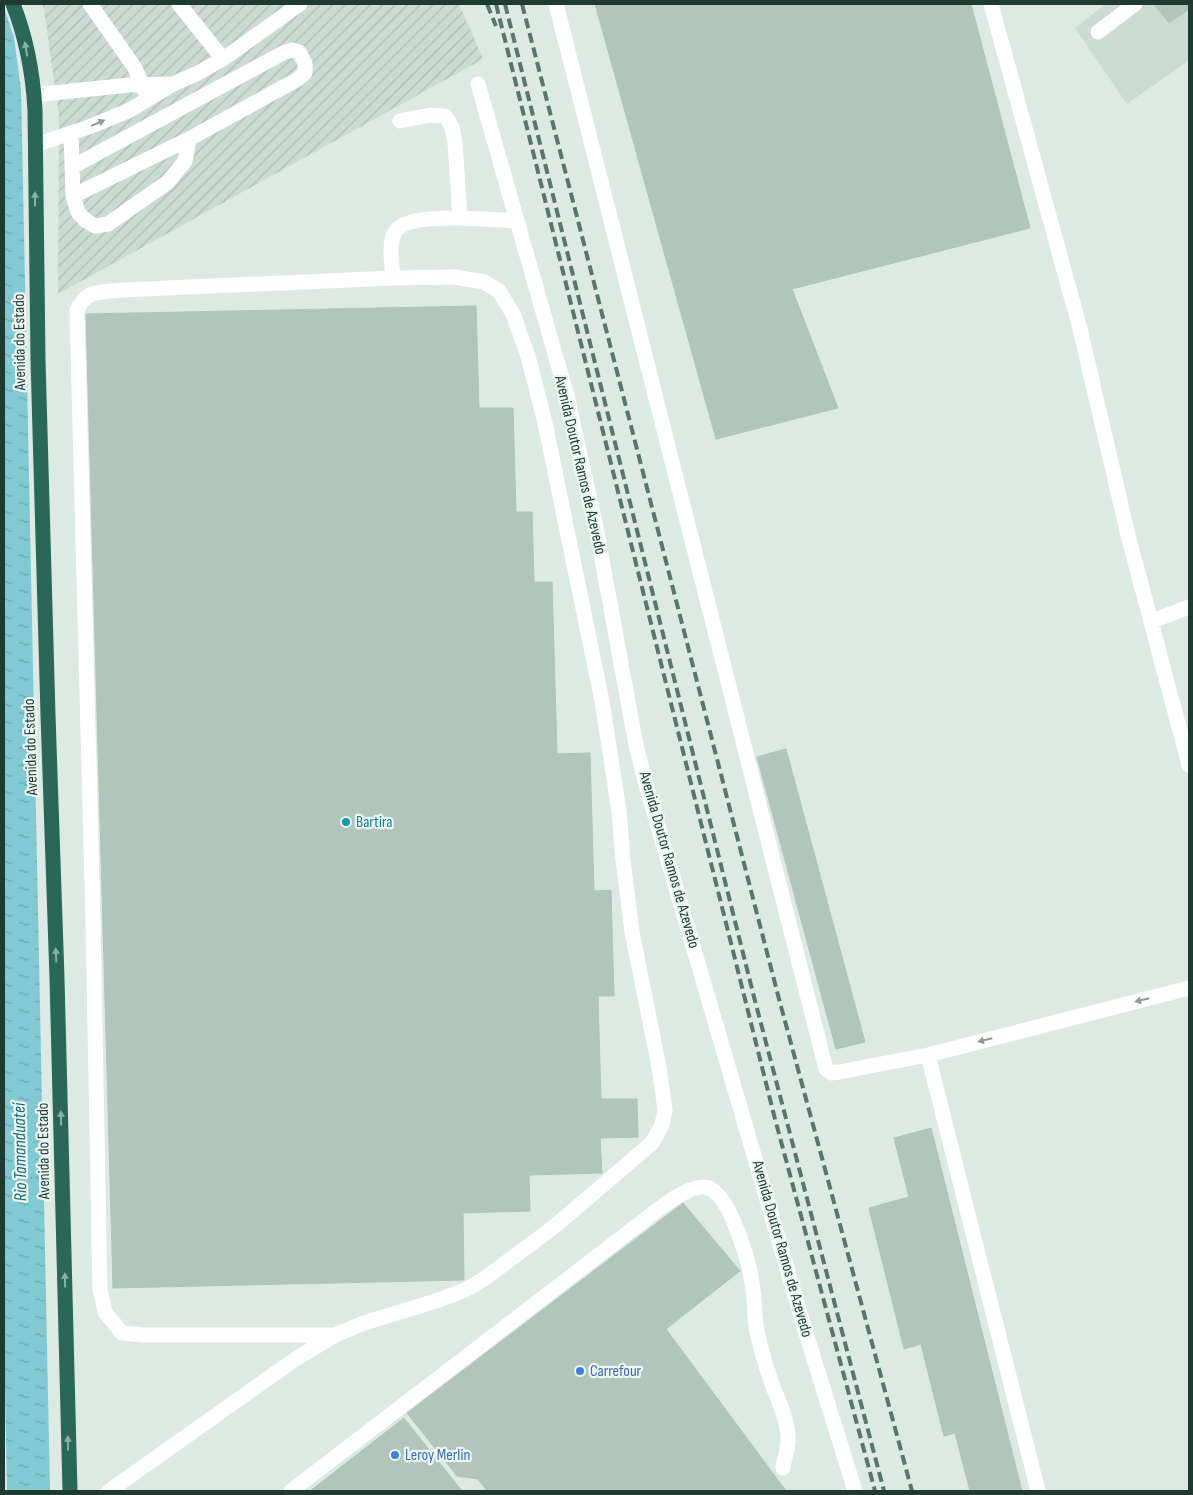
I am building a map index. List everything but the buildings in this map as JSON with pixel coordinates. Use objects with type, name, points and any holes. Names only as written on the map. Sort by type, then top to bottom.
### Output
[{"type":"highway","name":"Avenida do Estado","points":[[13,4],[23,30],[34,95],[39,409],[57,978],[70,1491]]},
{"type":"street","points":[[90,4],[135,68],[148,100]]},
{"type":"street","points":[[179,4],[223,59]]},
{"type":"street","points":[[35,145],[130,110],[173,84],[223,59],[300,4]]},
{"type":"street","points":[[556,4],[826,1069],[831,1073],[928,1055],[1189,988]]},
{"type":"street","points":[[991,4],[1078,325],[1129,539],[1189,765]]},
{"type":"street","points":[[1098,32],[1135,4]]},
{"type":"street","points":[[72,167],[282,53],[292,50],[299,52],[305,63],[305,73],[298,79],[189,139],[73,196]]},
{"type":"street","points":[[34,95],[143,84],[173,84]]},
{"type":"street","name":"Avenida Doutor Ramos de Azevedo","points":[[478,84],[516,221],[538,290],[570,413],[596,527],[636,745],[646,785],[805,1330],[855,1491]]},
{"type":"street","points":[[400,121],[430,115],[445,116],[452,127],[458,174],[460,218]]},
{"type":"street","points":[[70,133],[73,196],[78,212],[85,220],[96,226],[108,224],[168,182],[185,161],[189,139]]},
{"type":"street","points":[[393,278],[391,240],[396,229],[412,220],[442,217],[516,221]]},
{"type":"street","points":[[109,1491],[294,1360],[335,1335],[364,1323],[439,1300],[465,1290],[484,1279],[555,1226],[652,1143],[662,1125],[665,1110],[659,1067],[632,932],[619,811],[602,701],[545,423],[528,356],[513,314],[499,292],[484,282],[455,277],[393,278],[101,292],[88,295],[80,301],[77,310],[93,932],[97,1208],[100,1290],[105,1312],[122,1333],[143,1335],[335,1335]]},
{"type":"street","points":[[1152,621],[1189,607]]},
{"type":"street","points":[[928,1055],[1038,1491]]},
{"type":"street","points":[[291,1491],[634,1228],[672,1200],[695,1187],[708,1188],[718,1194],[728,1209],[745,1251],[752,1282],[757,1332],[771,1382],[785,1418],[788,1442],[783,1468]]},
{"type":"path","points":[[4,1178],[52,1178]]},
{"type":"shaded area","points":[[42,4],[459,4],[483,59],[58,294],[59,115]]},
{"type":"shaded area","points":[[1106,4],[1189,4],[1189,60],[1127,104],[1075,28]]},
{"type":"water","name":"Rio Tamanduateí","points":[[4,7],[14,38],[21,89],[50,1491],[7,1491],[4,1336]]},
{"type":"railway","points":[[487,4],[496,26]]},
{"type":"railway","points":[[496,4],[775,1119],[875,1491]]},
{"type":"railway","points":[[505,4],[754,997],[884,1491]]},
{"type":"railway","points":[[522,4],[779,999],[912,1491]]},
{"type":"place","name":"Bartira","points":[[346,822]]},
{"type":"place","name":"Carrefour","points":[[580,1371]]},
{"type":"place","name":"Leroy Merlin","points":[[395,1455]]}]
